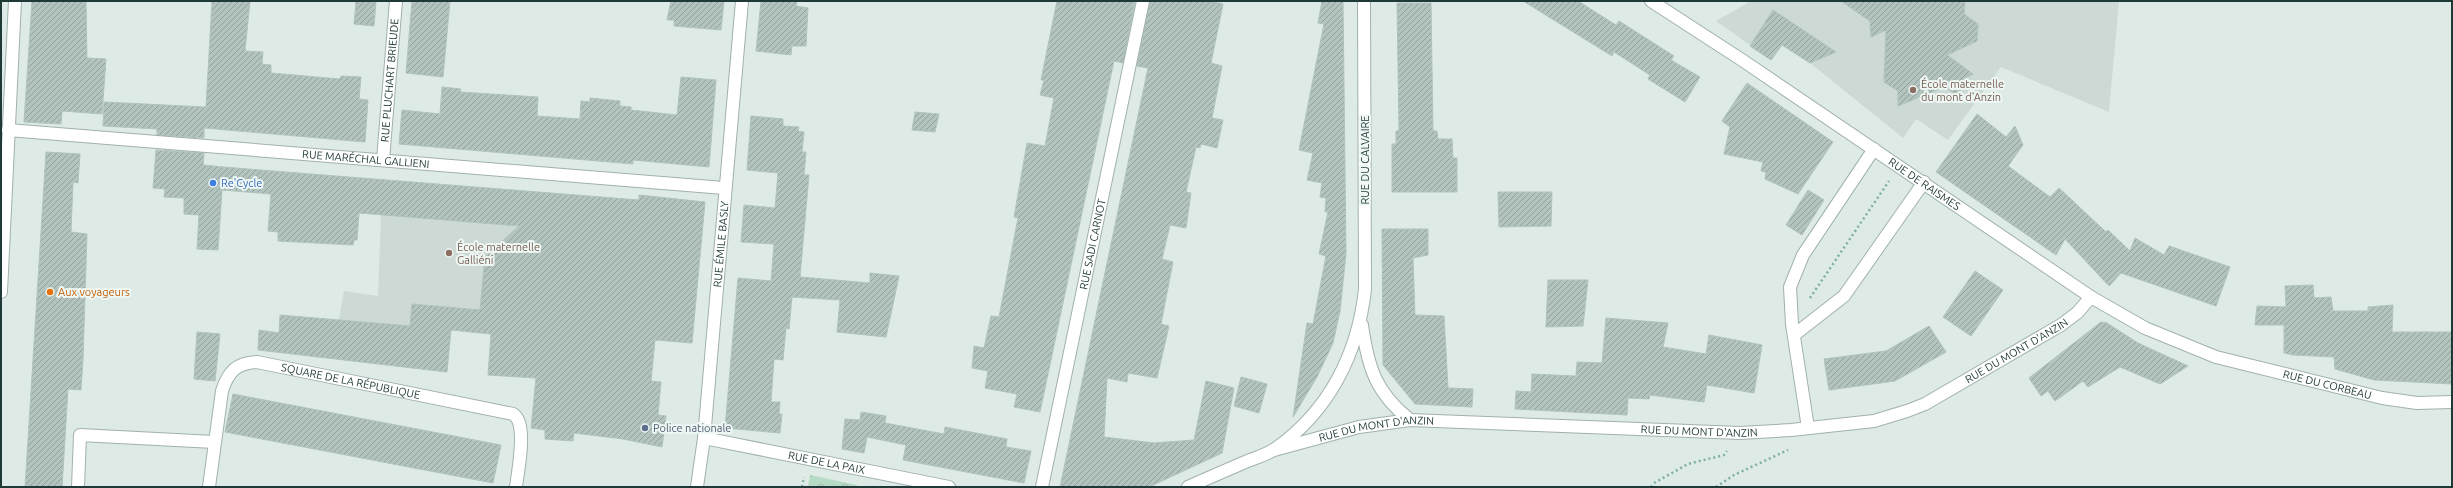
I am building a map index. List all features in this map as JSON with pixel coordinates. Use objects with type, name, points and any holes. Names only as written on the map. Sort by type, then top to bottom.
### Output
[{"type":"street","points":[[1,292],[8,130],[6,54],[14,1]]},
{"type":"street","name":"RUE PLUCHART BRIEUDE","points":[[383,160],[396,1]]},
{"type":"street","name":"RUE ÉMILE BASLY","points":[[697,487],[704,438],[724,188],[742,1]]},
{"type":"street","name":"RUE SADI CARNOT","points":[[1042,487],[1143,1]]},
{"type":"street","name":"RUE DU CALVAIRE","points":[[1188,487],[1274,450],[1309,419],[1331,392],[1352,349],[1361,318],[1365,272],[1364,1]]},
{"type":"street","name":"RUE DE RAISMES","points":[[1652,1],[1924,182],[2091,296],[2145,328],[2204,353]]},
{"type":"street","name":"RUE MARÉCHAL GALLIENI","points":[[8,130],[724,188]]},
{"type":"street","points":[[1808,428],[1794,335],[1790,287],[1795,271],[1803,255],[1874,149]]},
{"type":"street","points":[[1794,335],[1844,296],[1924,182]]},
{"type":"street","name":"RUE DU MONT D'ANZIN","points":[[1274,450],[1360,427],[1410,420],[1740,433],[1874,421],[1925,404],[2061,325],[2077,312],[2091,296]]},
{"type":"street","name":"RUE DU CALVAIRE","points":[[1361,318],[1365,346],[1376,383],[1389,402],[1410,420]]},
{"type":"street","name":"RUE DU CORBEAU","points":[[2204,353],[2382,398],[2418,402],[2452,402]]},
{"type":"street","name":"SQUARE DE LA RÉPUBLIQUE","points":[[209,487],[214,442],[225,380],[230,372],[246,362],[257,362],[513,414],[519,419],[522,429],[516,487]]},
{"type":"street","points":[[78,487],[80,435],[214,442]]},
{"type":"street","name":"RUE DE LA PAIX","points":[[704,438],[949,487]]},
{"type":"path","points":[[1651,487],[1654,483],[1688,464],[1724,455],[1740,433]]},
{"type":"path","points":[[1716,487],[1734,475],[1764,460]]},
{"type":"shaded area","name":"École maternelle du mont d'Anzin","points":[[1751,1],[2119,1],[2109,112],[2001,67],[1948,140],[1916,119],[1903,138],[1810,63],[1782,45],[1771,60],[1716,21]]},
{"type":"shaded area","name":"École maternelle Galliéni","points":[[524,191],[511,335],[451,330],[447,372],[336,359],[339,319],[344,291],[378,296],[381,214]]},
{"type":"green space","points":[[810,475],[857,485],[857,487],[808,487]]},
{"type":"building","points":[[32,1],[86,1],[87,58],[106,59],[102,114],[62,111],[61,124],[24,122]]},
{"type":"building","points":[[212,1],[250,1],[245,51],[263,52],[262,64],[271,65],[271,73],[340,79],[341,76],[361,77],[359,99],[368,100],[365,142],[204,128],[204,138],[157,135],[157,129],[103,126],[104,102],[206,107]]},
{"type":"building","points":[[356,1],[376,1],[374,26],[354,24]]},
{"type":"building","points":[[412,1],[450,1],[443,77],[406,73]]},
{"type":"building","points":[[671,1],[724,1],[721,30],[674,26],[674,20],[667,20]]},
{"type":"building","points":[[761,1],[797,1],[796,6],[808,8],[806,46],[792,46],[791,55],[756,51]]},
{"type":"building","points":[[1057,1],[1135,1],[1123,63],[1114,61],[1040,412],[1014,407],[1017,394],[985,388],[988,371],[972,368],[974,346],[984,348],[991,316],[999,317],[1018,218],[1014,217],[1027,143],[1045,146],[1054,98],[1040,95],[1044,80],[1041,80]]},
{"type":"building","points":[[1150,1],[1209,1],[1223,4],[1211,63],[1222,66],[1212,118],[1223,120],[1217,148],[1201,144],[1200,148],[1196,147],[1186,192],[1191,193],[1186,228],[1170,225],[1162,259],[1173,262],[1161,324],[1169,326],[1157,378],[1128,373],[1127,382],[1107,378],[1104,437],[1154,443],[1194,440],[1206,381],[1234,388],[1222,453],[1149,487],[1060,487],[1148,68],[1137,66]]},
{"type":"building","points":[[1322,1],[1343,1],[1346,254],[1340,311],[1333,343],[1317,377],[1293,417],[1307,323],[1313,324],[1326,256],[1319,254],[1328,212],[1325,212],[1326,198],[1320,197],[1322,183],[1307,180],[1313,153],[1299,150],[1324,24],[1318,23]]},
{"type":"building","points":[[1523,1],[1578,1],[1616,25],[1619,21],[1674,56],[1671,60],[1700,77],[1685,102],[1648,79],[1650,75],[1614,52],[1612,56]]},
{"type":"building","points":[[1841,1],[1965,1],[1964,14],[1978,24],[1977,41],[1947,55],[1973,74],[1960,81],[1961,97],[1944,87],[1898,106],[1898,91],[1884,82],[1886,30],[1871,37],[1870,21]]},
{"type":"building","points":[[1397,3],[1431,3],[1433,131],[1437,131],[1438,139],[1452,139],[1453,158],[1457,158],[1457,192],[1392,192],[1392,144],[1396,144],[1396,131],[1399,131]]},
{"type":"building","points":[[1773,10],[1836,52],[1810,63],[1782,45],[1771,60],[1750,46]]},
{"type":"building","points":[[681,77],[716,80],[709,167],[633,160],[633,164],[399,144],[402,110],[440,114],[442,87],[461,89],[460,92],[538,97],[537,116],[580,119],[581,101],[590,102],[590,98],[620,101],[620,106],[631,107],[631,110],[677,115]]},
{"type":"building","points":[[1747,83],[1833,142],[1798,194],[1765,179],[1766,172],[1761,171],[1763,162],[1724,154],[1730,127],[1722,121]]},
{"type":"building","points":[[915,112],[939,114],[935,132],[912,130]]},
{"type":"building","points":[[1977,114],[2006,137],[2015,126],[2023,145],[2008,166],[2050,197],[2059,188],[2106,232],[2108,230],[2130,251],[2135,238],[2164,255],[2169,246],[2230,267],[2216,306],[2121,273],[2109,286],[2065,239],[2056,255],[1936,172]]},
{"type":"building","points":[[751,116],[783,119],[783,126],[799,127],[798,131],[804,132],[802,152],[806,152],[804,175],[809,175],[800,277],[870,283],[870,273],[899,276],[886,337],[837,332],[840,300],[792,297],[789,329],[786,328],[783,360],[774,359],[771,402],[780,402],[779,414],[782,414],[780,433],[725,428],[738,278],[771,281],[774,244],[741,242],[744,205],[775,208],[778,173],[747,170]]},
{"type":"building","points":[[156,150],[204,153],[203,165],[223,167],[639,200],[639,195],[705,202],[692,343],[655,340],[651,381],[661,382],[658,415],[666,416],[662,447],[623,439],[574,433],[573,441],[545,439],[545,430],[531,428],[536,378],[488,375],[491,334],[451,330],[447,372],[258,350],[259,330],[279,333],[280,315],[410,326],[412,304],[480,310],[485,257],[519,226],[359,213],[357,240],[354,240],[353,245],[278,241],[278,232],[268,231],[271,194],[222,190],[218,250],[197,249],[199,215],[184,214],[184,198],[164,197],[165,189],[153,188]]},
{"type":"building","points":[[46,152],[80,154],[78,183],[73,182],[71,232],[87,234],[83,359],[81,390],[68,389],[62,487],[25,487]]},
{"type":"building","points":[[1808,190],[1824,200],[1802,235],[1786,225]]},
{"type":"building","points":[[1498,192],[1552,192],[1551,226],[1499,227]]},
{"type":"building","points":[[1382,229],[1428,229],[1428,255],[1413,258],[1415,315],[1444,316],[1448,388],[1473,389],[1472,407],[1415,404],[1383,365]]},
{"type":"building","points":[[1975,271],[2003,290],[1971,336],[1943,317]]},
{"type":"building","points":[[1548,280],[1588,280],[1583,326],[1546,327]]},
{"type":"building","points":[[2313,285],[2314,298],[2331,297],[2333,311],[2368,311],[2368,307],[2393,305],[2392,332],[2452,332],[2452,384],[2374,380],[2335,369],[2334,357],[2293,355],[2284,353],[2284,325],[2255,325],[2257,306],[2286,307],[2285,286]]},
{"type":"building","points":[[1606,318],[1668,323],[1663,347],[1706,354],[1709,335],[1762,345],[1754,393],[1707,385],[1704,402],[1650,395],[1649,399],[1628,398],[1627,415],[1515,409],[1516,391],[1531,392],[1532,374],[1576,376],[1577,362],[1602,363]]},
{"type":"building","points":[[2101,322],[2107,323],[2138,343],[2188,366],[2160,384],[2120,367],[2088,387],[2083,381],[2055,401],[2048,391],[2041,396],[2029,378]]},
{"type":"building","points":[[1929,326],[1946,352],[1895,381],[1829,390],[1824,359],[1886,351]]},
{"type":"building","points":[[197,332],[220,334],[215,381],[194,379]]},
{"type":"building","points":[[1241,377],[1267,384],[1259,413],[1234,406]]},
{"type":"building","points":[[233,394],[501,445],[493,483],[225,432]]},
{"type":"building","points":[[861,412],[886,416],[885,423],[944,434],[945,427],[1007,439],[1006,447],[1031,451],[1024,483],[903,460],[906,445],[867,437],[864,453],[842,449],[845,419],[860,420]]},
{"type":"place","name":"École maternelle du mont d'Anzin","points":[[1913,90]]},
{"type":"place","name":"Re'Cycle","points":[[213,183]]},
{"type":"place","name":"École maternelle Galliéni","points":[[449,253]]},
{"type":"place","name":"Aux voyageurs","points":[[50,292]]},
{"type":"place","name":"Police nationale","points":[[645,428]]}]
